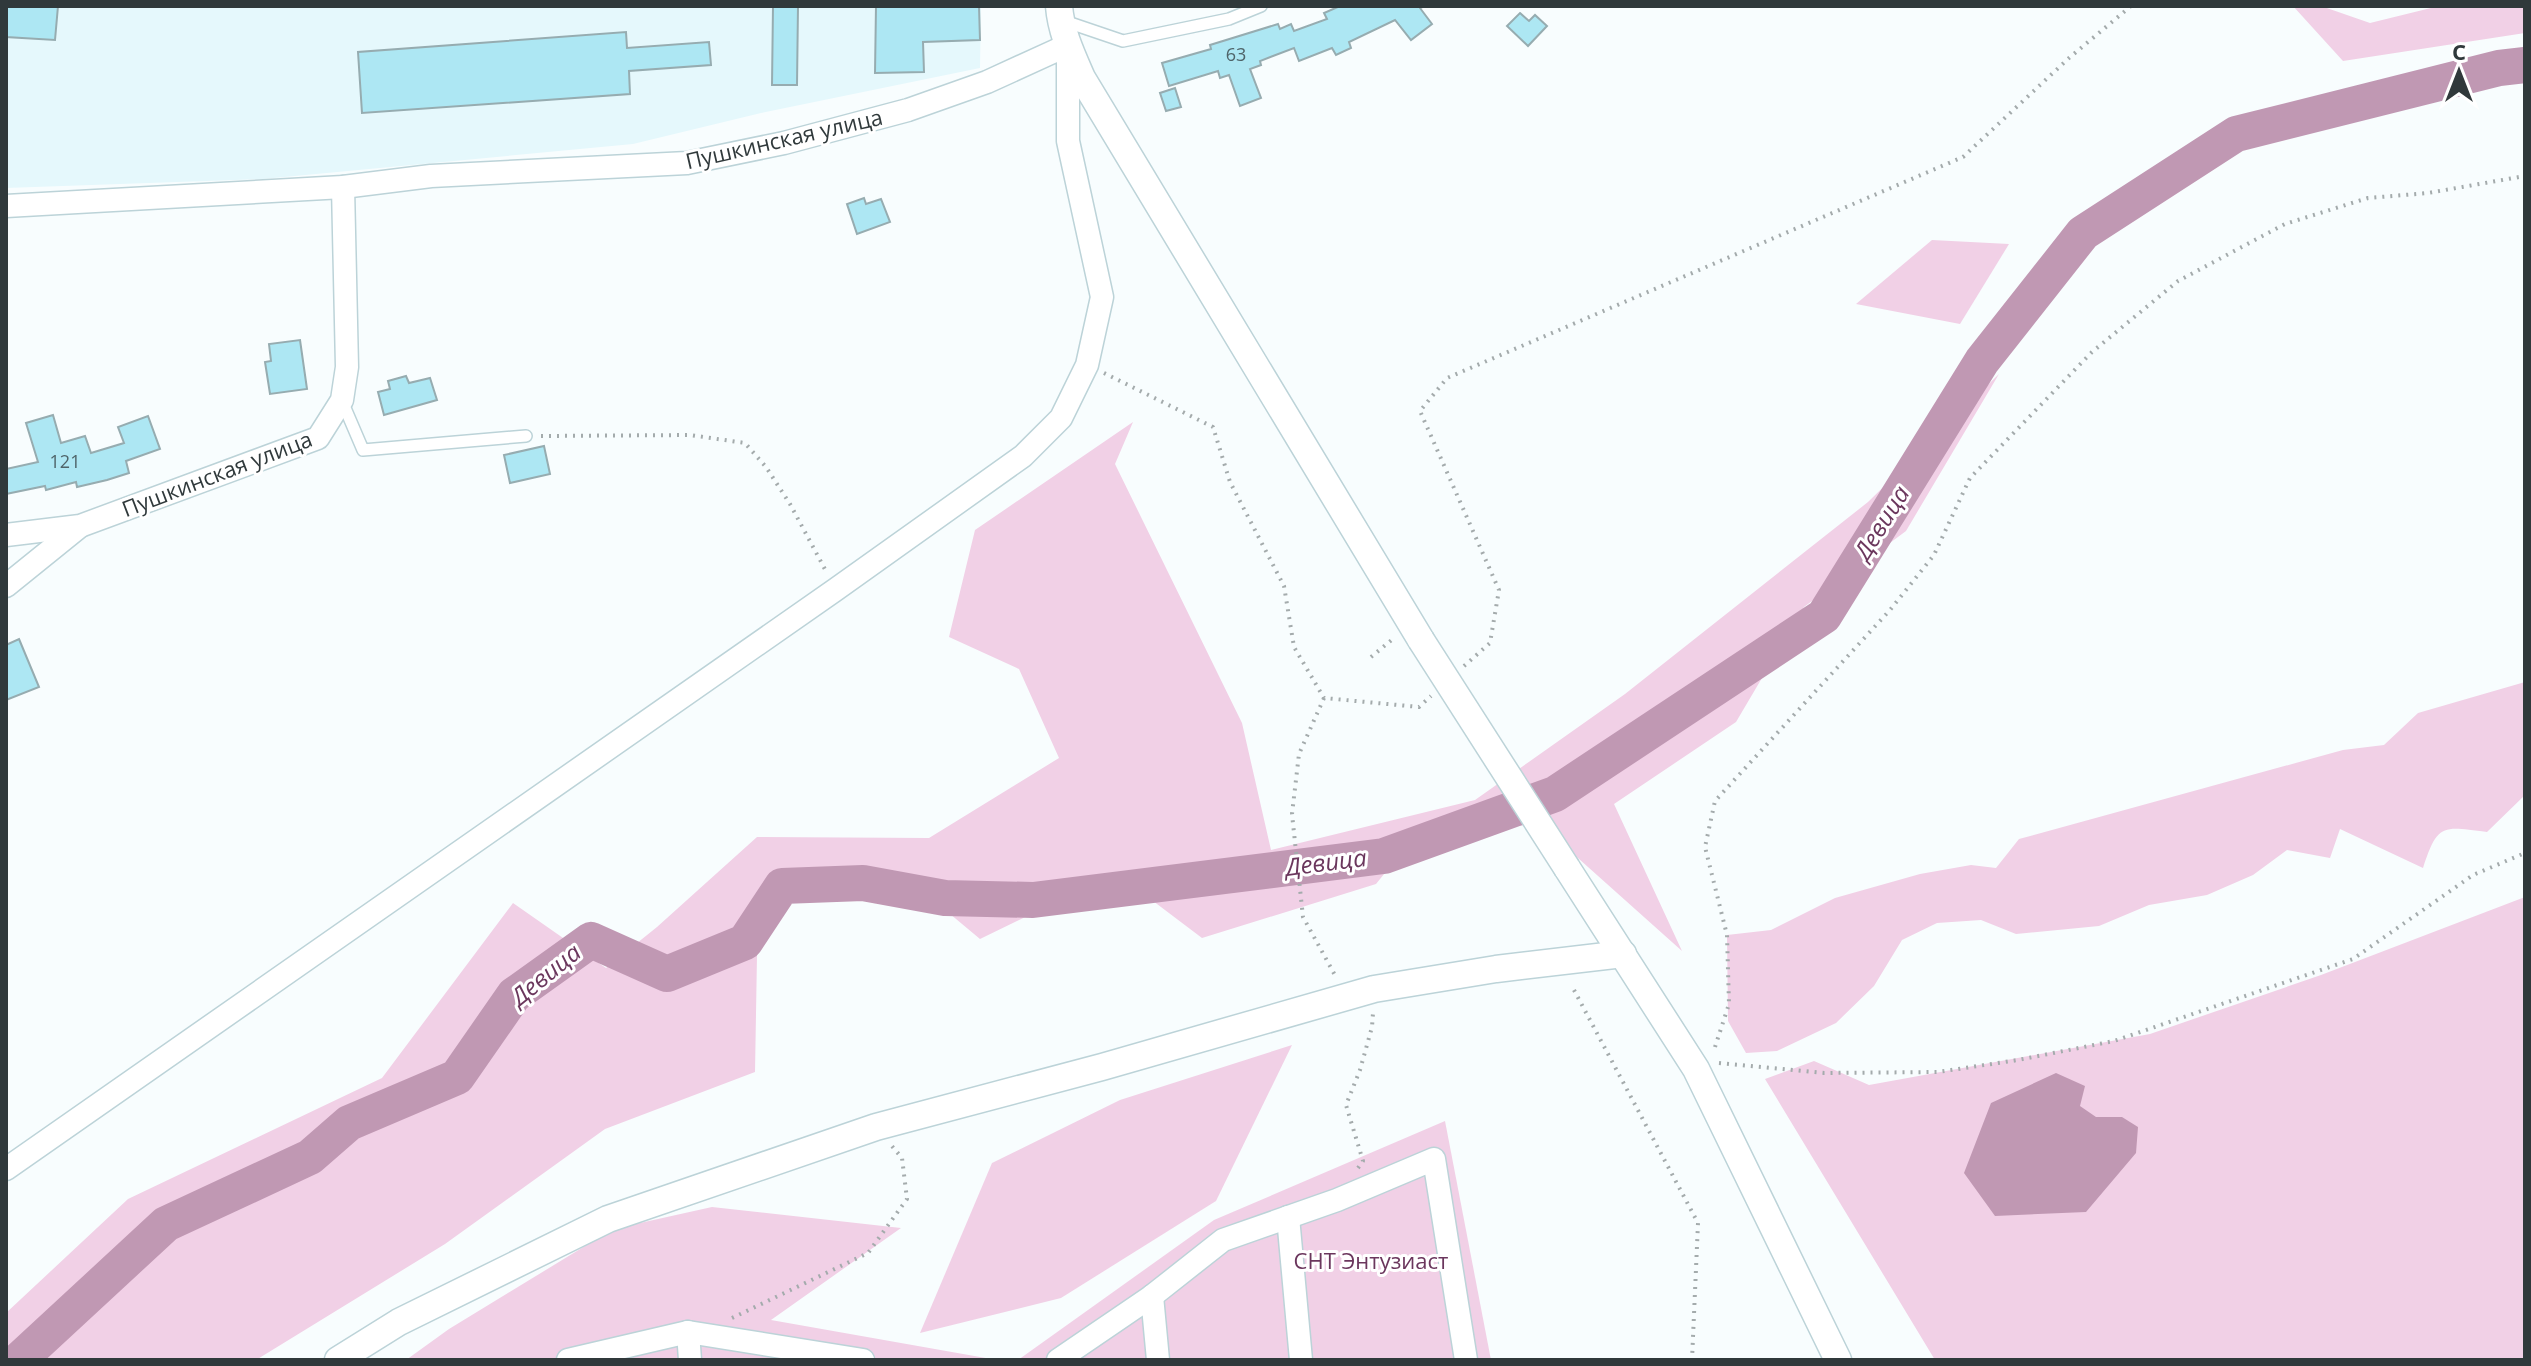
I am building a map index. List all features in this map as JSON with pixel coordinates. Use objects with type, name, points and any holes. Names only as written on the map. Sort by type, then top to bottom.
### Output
[{"type":"street","points":[[1060,13],[1068,45],[1082,78],[1410,637],[1567,868],[1696,1069],[1838,1360]]},
{"type":"street","points":[[6,1169],[835,590],[1023,456],[1061,418],[1087,365],[1102,297],[1068,141],[1068,45]]},
{"type":"street","name":"Пушкинская улица","points":[[6,206],[343,187],[431,176],[687,163],[784,143],[908,110],[987,82],[1068,45]]},
{"type":"street","name":"Пушкинская улица","points":[[6,535],[80,526],[318,438],[342,400],[347,367],[343,187]]},
{"type":"street","points":[[6,586],[80,526]]},
{"type":"street","points":[[338,1360],[399,1322],[608,1219],[876,1127],[1102,1067],[1374,989],[1496,969],[1623,954]]},
{"type":"street","points":[[1058,1360],[1152,1296],[1223,1240],[1337,1200],[1434,1159],[1466,1360]]},
{"type":"street","points":[[1288,1217],[1301,1360]]},
{"type":"street","points":[[1152,1296],[1158,1360]]},
{"type":"street","points":[[688,1332],[690,1360]]},
{"type":"street","points":[[568,1360],[688,1332],[850,1359]]},
{"type":"lane","points":[[1060,13],[1123,41],[1229,19],[1261,6]]},
{"type":"lane","points":[[342,400],[363,450],[526,436]]},
{"type":"path","points":[[1447,378],[1963,157],[2069,58],[2131,6]]},
{"type":"path","points":[[1715,1047],[1729,1004],[1727,935],[1705,847],[1715,801],[1890,610],[1934,555],[1970,478],[2092,352],[2178,281],[2285,224],[2368,198],[2428,193],[2525,176]]},
{"type":"path","points":[[1087,365],[1213,427],[1230,482]]},
{"type":"path","points":[[526,436],[690,435],[745,443],[766,467],[790,504],[835,590]]},
{"type":"path","points":[[1371,657],[1410,637]]},
{"type":"path","points":[[1324,698],[1299,754],[1292,814],[1303,917],[1337,980]]},
{"type":"path","points":[[1719,1063],[1824,1073],[1938,1072],[2114,1041],[2353,959],[2473,875],[2525,853]]},
{"type":"path","points":[[1337,1200],[1363,1161],[1346,1105],[1372,1027],[1374,989]]},
{"type":"path","points":[[1574,990],[1698,1223],[1692,1360]]},
{"type":"path","points":[[722,1323],[868,1253],[907,1199],[902,1158],[876,1127]]},
{"type":"shaded area","points":[[6,6],[981,6],[980,68],[761,113],[633,144],[263,179],[6,188]]},
{"type":"shaded area","points":[[2056,1073],[2085,1086],[2080,1106],[2096,1117],[2122,1117],[2138,1127],[2136,1153],[2086,1212],[1995,1216],[1964,1173],[1991,1103]]},
{"type":"green space","points":[[2293,6],[2321,6],[2370,23],[2439,6],[2525,6],[2525,33],[2343,61]]},
{"type":"green space","points":[[1932,240],[2009,244],[1960,324],[1856,304]]},
{"type":"green space","points":[[1999,374],[1906,531],[1804,607],[1736,722],[1614,804],[1682,951],[1541,825],[1422,827],[1376,884],[1202,938],[1116,873],[980,939],[901,873],[758,898],[755,1072],[605,1129],[445,1244],[256,1360],[6,1360],[6,1313],[128,1199],[382,1078],[513,903],[606,968],[657,927],[757,837],[929,838],[1059,758],[1019,669],[949,637],[975,530],[1133,422],[1115,464],[1242,723],[1271,850],[1475,800],[1625,694],[1868,502]]},
{"type":"green space","points":[[2525,682],[2525,795],[2487,832],[2451,829],[2438,835],[2423,868],[2340,829],[2330,858],[2287,850],[2253,875],[2207,895],[2149,905],[2099,926],[2016,934],[1981,920],[1937,923],[1902,940],[1874,986],[1836,1023],[1777,1051],[1746,1053],[1728,1021],[1727,935],[1771,930],[1835,898],[1920,874],[1971,865],[1996,868],[2019,839],[2343,750],[2384,745],[2418,713]]},
{"type":"green space","points":[[2525,897],[2525,1360],[1935,1360],[1765,1079],[1814,1061],[1869,1085],[2150,1034],[2321,975]]},
{"type":"green space","points":[[1292,1045],[1216,1201],[1061,1298],[920,1333],[992,1163],[1120,1100]]},
{"type":"green space","name":"СНТ Энтузиаст","points":[[1445,1121],[1491,1360],[1018,1360],[1214,1220]]},
{"type":"green space","points":[[712,1207],[901,1228],[771,1320],[997,1360],[406,1360],[449,1329],[613,1229]]},
{"type":"building","points":[[6,6],[58,6],[55,40],[6,37]]},
{"type":"building","points":[[773,6],[798,6],[797,85],[772,85]]},
{"type":"building","points":[[876,6],[979,6],[980,40],[923,42],[924,72],[875,73]]},
{"type":"building","points":[[1340,6],[1425,6],[1420,8],[1432,24],[1411,40],[1395,20],[1349,42],[1351,48],[1336,55],[1332,48],[1299,61],[1294,48],[1260,61],[1261,65],[1250,69],[1261,98],[1240,106],[1229,75],[1220,78],[1218,71],[1169,86],[1162,63],[1278,24],[1280,29],[1291,24],[1294,31],[1327,19],[1324,13]]},
{"type":"building","points":[[1520,13],[1529,21],[1535,15],[1547,26],[1528,46],[1507,26]]},
{"type":"building","points":[[626,32],[627,48],[709,42],[711,65],[629,71],[630,94],[362,113],[358,52]]},
{"type":"building","points":[[1175,88],[1181,107],[1166,111],[1160,93]]},
{"type":"building","points":[[864,198],[866,204],[881,199],[890,222],[857,234],[847,204]]},
{"type":"building","points":[[300,340],[307,389],[270,394],[265,362],[271,361],[269,344]]},
{"type":"building","points":[[406,376],[409,383],[430,378],[437,400],[384,415],[378,392],[390,389],[388,381]]},
{"type":"building","points":[[53,415],[61,443],[85,436],[91,453],[124,443],[118,427],[148,416],[160,449],[126,461],[129,473],[107,480],[77,487],[76,482],[46,490],[45,486],[6,494],[6,469],[38,462],[26,423]]},
{"type":"building","points":[[544,446],[550,474],[510,483],[504,455]]},
{"type":"building","points":[[19,639],[39,687],[6,700],[6,645]]},
{"type":"waterway","name":"Девица","points":[[19,1360],[166,1224],[310,1157],[349,1123],[457,1077],[514,995],[591,940],[667,974],[745,942],[782,886],[863,883],[945,898],[1033,900],[1384,856],[1555,794],[1824,616],[1982,361],[2083,233],[2236,134],[2499,68],[2525,65]]}]
